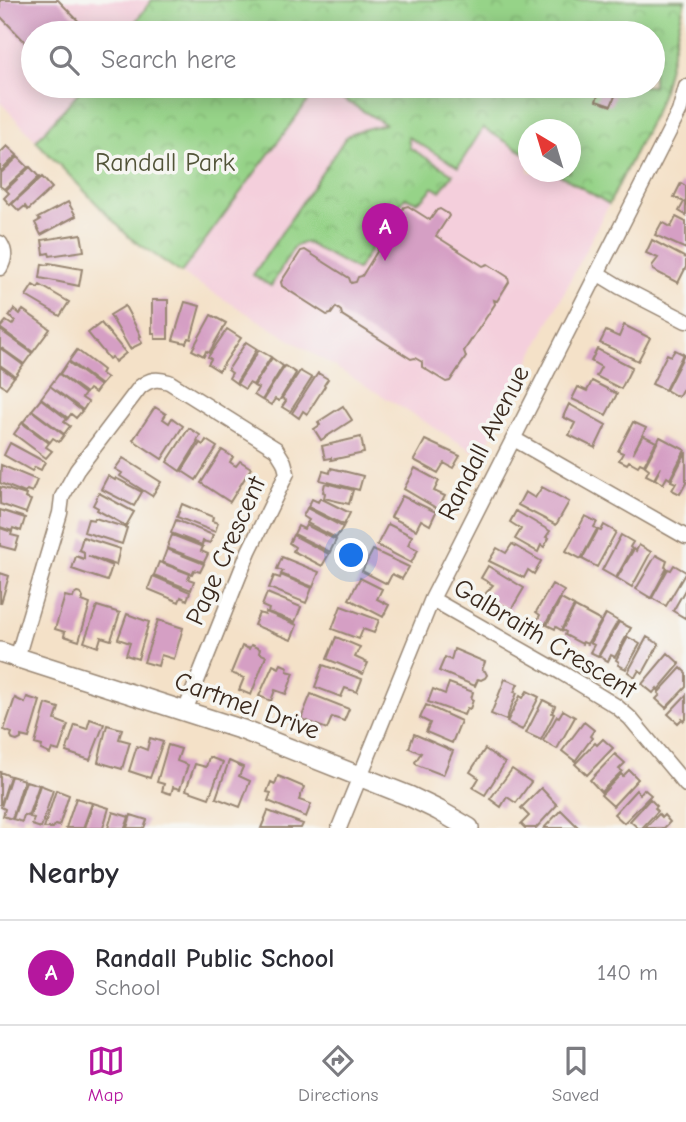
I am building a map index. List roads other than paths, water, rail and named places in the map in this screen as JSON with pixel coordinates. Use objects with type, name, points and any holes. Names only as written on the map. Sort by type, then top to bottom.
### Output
[{"type":"street","name":"Randall Avenue","points":[[339,828],[432,599],[597,273],[683,114],[686,87]]},
{"type":"street","points":[[0,243],[4,249],[4,260],[0,268]]},
{"type":"street","points":[[597,273],[686,321]]},
{"type":"street","name":"Page Crescent","points":[[9,655],[60,513],[62,497],[77,470],[140,387],[149,380],[169,382],[276,449],[287,473],[249,551],[186,711]]},
{"type":"street","points":[[514,439],[686,537]]},
{"type":"street","name":"Galbraith Crescent","points":[[432,599],[616,706],[631,718],[686,785]]},
{"type":"street","name":"Cartmel Drive","points":[[9,655],[243,730],[428,805],[469,828]]},
{"type":"place","name":"Randall Public School","points":[[385,261]]},
{"type":"park label","name":"Randall Park","points":[[165,163]]}]
